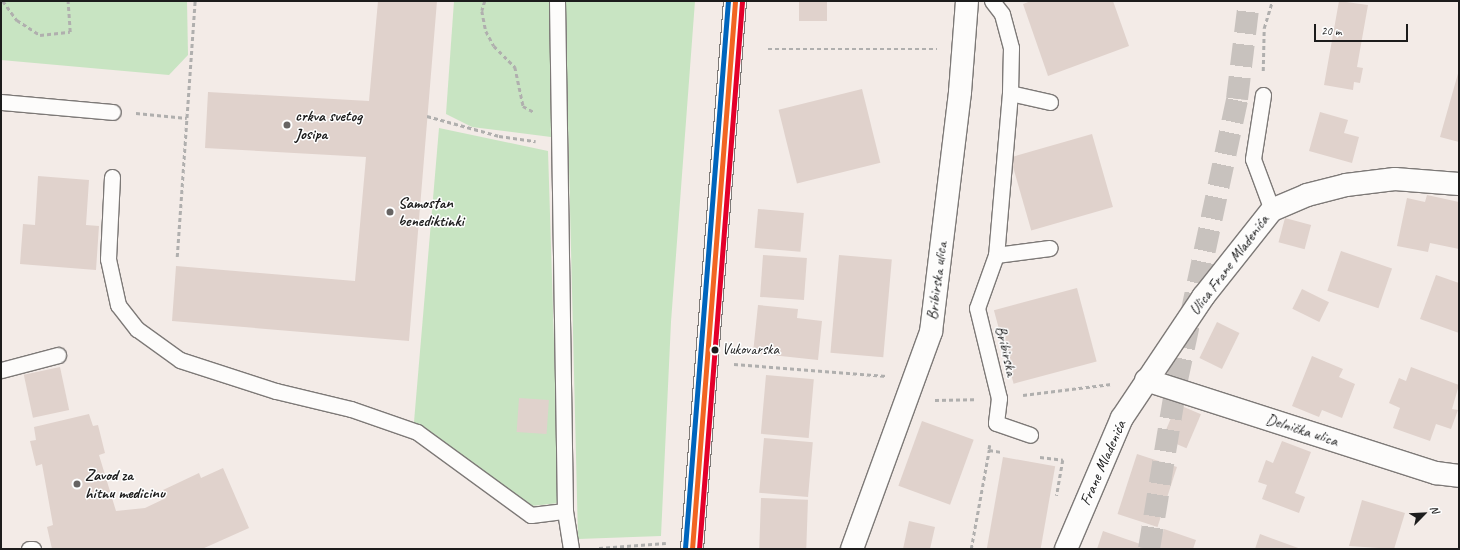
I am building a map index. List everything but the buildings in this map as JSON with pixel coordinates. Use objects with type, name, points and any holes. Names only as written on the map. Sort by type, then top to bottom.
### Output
[{"type":"street","points":[[692,549],[735,1]]},
{"type":"street","name":"Bribirska ulica","points":[[852,549],[931,332],[963,49],[967,1]]},
{"type":"street","name":"Ulica Frane Mladenića","points":[[1146,380],[1208,291],[1272,210],[1307,195],[1346,185],[1395,179],[1459,184]]},
{"type":"street","name":"Delnička ulica","points":[[1146,380],[1436,473],[1459,476]]},
{"type":"street","name":"Frane Mladenića","points":[[1066,549],[1122,418],[1146,380]]},
{"type":"lane","points":[[557,1],[565,511],[571,549]]},
{"type":"lane","name":"Bribirska","points":[[992,1],[1002,14],[1011,48],[1010,93],[996,255],[978,308],[999,398],[996,423]]},
{"type":"lane","points":[[1010,93],[1050,102]]},
{"type":"lane","points":[[1263,95],[1253,159],[1255,172],[1272,210]]},
{"type":"lane","points":[[1,102],[113,112]]},
{"type":"lane","points":[[112,177],[108,259],[118,305],[137,329],[180,360],[276,391],[351,409],[417,432],[531,515],[565,511]]},
{"type":"lane","points":[[996,255],[1050,248]]},
{"type":"lane","points":[[1,370],[58,355]]},
{"type":"lane","points":[[996,423],[1030,435]]},
{"type":"path","points":[[3,1],[17,20],[40,35],[70,32],[68,1]]},
{"type":"path","points":[[178,257],[195,1]]},
{"type":"path","points":[[485,1],[482,11],[486,31],[494,46],[515,67],[523,106],[537,113],[558,116]]},
{"type":"path","points":[[1263,95],[1264,28],[1272,1]]},
{"type":"path","points":[[768,49],[963,49]]},
{"type":"path","points":[[128,112],[187,118]]},
{"type":"path","points":[[427,116],[499,136],[559,144]]},
{"type":"path","points":[[734,364],[869,374]]},
{"type":"path","points":[[907,401],[999,398],[1146,380]]},
{"type":"path","points":[[971,549],[989,450],[996,423]]},
{"type":"path","points":[[989,450],[1004,452]]},
{"type":"path","points":[[1033,456],[1063,460],[1056,504]]},
{"type":"path","points":[[599,548],[667,543]]},
{"type":"green space","points":[[1,1],[187,1],[188,55],[169,75],[1,60]]},
{"type":"green space","points":[[454,1],[550,1],[551,137],[472,127],[446,114]]},
{"type":"green space","points":[[565,1],[695,1],[671,322],[661,536],[578,539]]},
{"type":"green space","points":[[439,128],[548,151],[559,503],[532,506],[414,422]]},
{"type":"tunnel","points":[[1149,549],[1177,380],[1237,99],[1249,1]]},
{"type":"transit line","points":[[685,548],[728,1]]},
{"type":"transit line","name":"20","points":[[692,549],[735,1]]},
{"type":"transit line","points":[[699,549],[742,2]]},
{"type":"place","name":"crkva svetog Josipa","points":[[287,125]]},
{"type":"place","name":"Samostan benediktinki","points":[[390,212]]},
{"type":"place","name":"Vukovarska","points":[[715,350]]},
{"type":"place","name":"Zavod za hitnu medicinu","points":[[77,484]]}]
